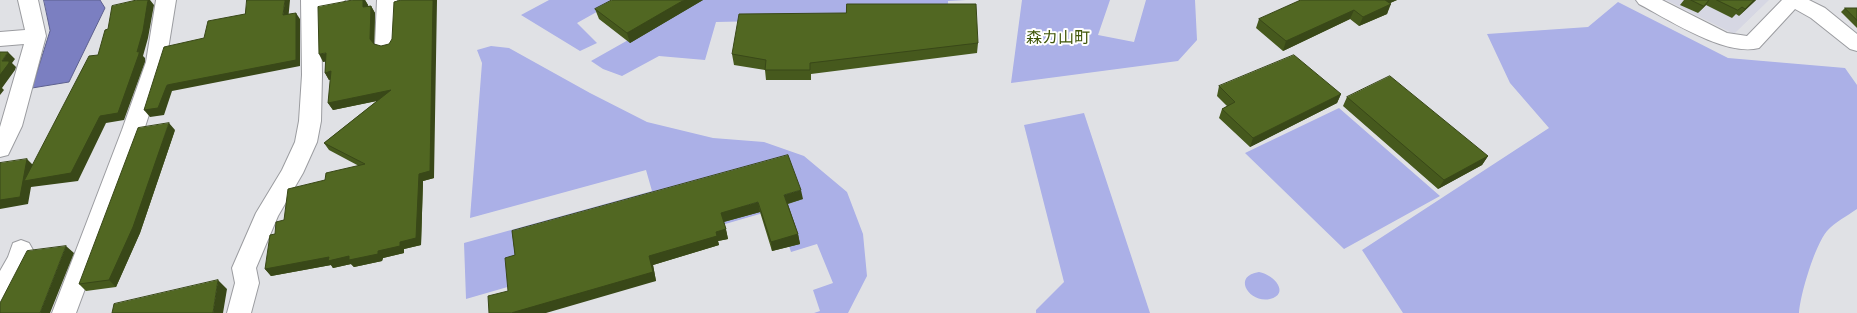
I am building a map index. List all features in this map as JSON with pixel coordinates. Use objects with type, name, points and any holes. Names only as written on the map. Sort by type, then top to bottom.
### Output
[{"type":"street","points":[[0,149],[6,126],[36,36],[28,0]]},
{"type":"street","points":[[64,313],[133,130],[156,62],[166,0]]},
{"type":"street","points":[[239,313],[247,283],[244,268],[268,214],[292,173],[306,142],[310,121],[312,75],[311,2],[335,0]]},
{"type":"street","points":[[385,45],[386,0]]},
{"type":"street","points":[[1646,0],[1723,39],[1752,43],[1794,0],[1818,13],[1857,44]]},
{"type":"street","points":[[0,39],[36,36]]},
{"type":"street","points":[[0,294],[20,258],[21,250]]},
{"type":"shaded area","points":[[44,0],[100,0],[105,8],[69,82],[32,88],[50,31]]},
{"type":"shaded area","points":[[549,0],[618,0],[577,23],[597,43],[580,51],[521,15]]},
{"type":"shaded area","points":[[699,0],[966,0],[948,1],[948,17],[716,22],[705,60],[659,56],[622,76],[603,69],[591,61]]},
{"type":"shaded area","points":[[1022,0],[1110,0],[1098,35],[1134,42],[1146,0],[1195,0],[1197,40],[1178,61],[1011,83]]},
{"type":"shaded area","points":[[1666,0],[1769,0],[1734,34]]},
{"type":"shaded area","points":[[1618,2],[1728,58],[1845,68],[1857,85],[1857,209],[1841,219],[1827,231],[1822,238],[1809,270],[1799,313],[1403,313],[1362,250],[1549,128],[1510,83],[1487,34],[1588,27]]},
{"type":"shaded area","points":[[491,46],[509,48],[590,93],[647,122],[713,138],[764,142],[804,156],[847,192],[863,234],[867,276],[848,313],[814,313],[820,311],[813,290],[833,283],[817,244],[791,252],[777,209],[466,299],[464,243],[652,191],[646,170],[470,218],[482,63],[477,50]]},
{"type":"shaded area","points":[[1339,108],[1440,196],[1344,249],[1245,153]]},
{"type":"shaded area","points":[[1084,113],[1150,313],[1036,313],[1036,310],[1064,282],[1024,125]]},
{"type":"shaded area","points":[[1259,272],[1270,277],[1278,285],[1280,289],[1276,297],[1263,299],[1250,294],[1246,289],[1246,279]]},
{"type":"building","points":[[137,0],[148,0],[143,31],[137,52],[139,51],[139,54],[118,113],[100,116],[71,173],[24,181],[89,56],[98,55],[105,30],[108,29],[112,6]]},
{"type":"building","points":[[247,0],[285,0],[283,15],[296,13],[296,60],[167,85],[158,108],[144,110],[164,47],[204,38],[208,21],[245,14]]},
{"type":"building","points":[[353,0],[363,0],[363,7],[371,6],[370,39],[374,44],[381,46],[389,44],[392,39],[394,2],[401,0],[433,0],[430,171],[419,174],[416,238],[400,242],[400,246],[378,251],[378,254],[349,260],[349,256],[328,261],[329,257],[265,269],[270,235],[275,234],[276,222],[284,220],[288,189],[325,180],[326,173],[365,164],[324,143],[391,90],[328,103],[331,71],[325,73],[326,53],[319,54],[318,7]]},
{"type":"building","points":[[612,0],[684,0],[627,33],[595,9]]},
{"type":"building","points":[[1301,0],[1385,0],[1391,4],[1363,17],[1354,10],[1286,41],[1259,19]]},
{"type":"building","points":[[1691,0],[1709,0],[1704,6]]},
{"type":"building","points":[[1717,0],[1754,0],[1745,9],[1742,7],[1738,10]]},
{"type":"building","points":[[847,4],[976,4],[978,43],[810,63],[810,70],[765,70],[766,60],[732,54],[739,14],[846,13]]},
{"type":"building","points":[[1845,8],[1857,8],[1857,20]]},
{"type":"building","points":[[0,52],[8,52],[2,61],[9,61],[9,63],[0,75]]},
{"type":"building","points":[[1294,55],[1341,94],[1253,138],[1222,109],[1235,102],[1219,86]]},
{"type":"building","points":[[1390,76],[1488,156],[1444,180],[1347,97]]},
{"type":"building","points":[[169,123],[133,227],[109,280],[79,284],[138,128]]},
{"type":"building","points":[[788,155],[801,190],[784,195],[798,234],[771,242],[758,202],[721,213],[726,229],[716,232],[717,236],[649,256],[653,272],[511,313],[489,313],[488,296],[508,291],[505,258],[515,255],[512,231]]},
{"type":"building","points":[[27,159],[20,197],[0,200],[0,163]]},
{"type":"building","points":[[66,246],[40,313],[0,313],[0,303],[27,251]]},
{"type":"building","points":[[218,280],[213,313],[112,313],[114,304]]},
{"type":"district","name":"森カ山町","points":[[1058,38]]}]
